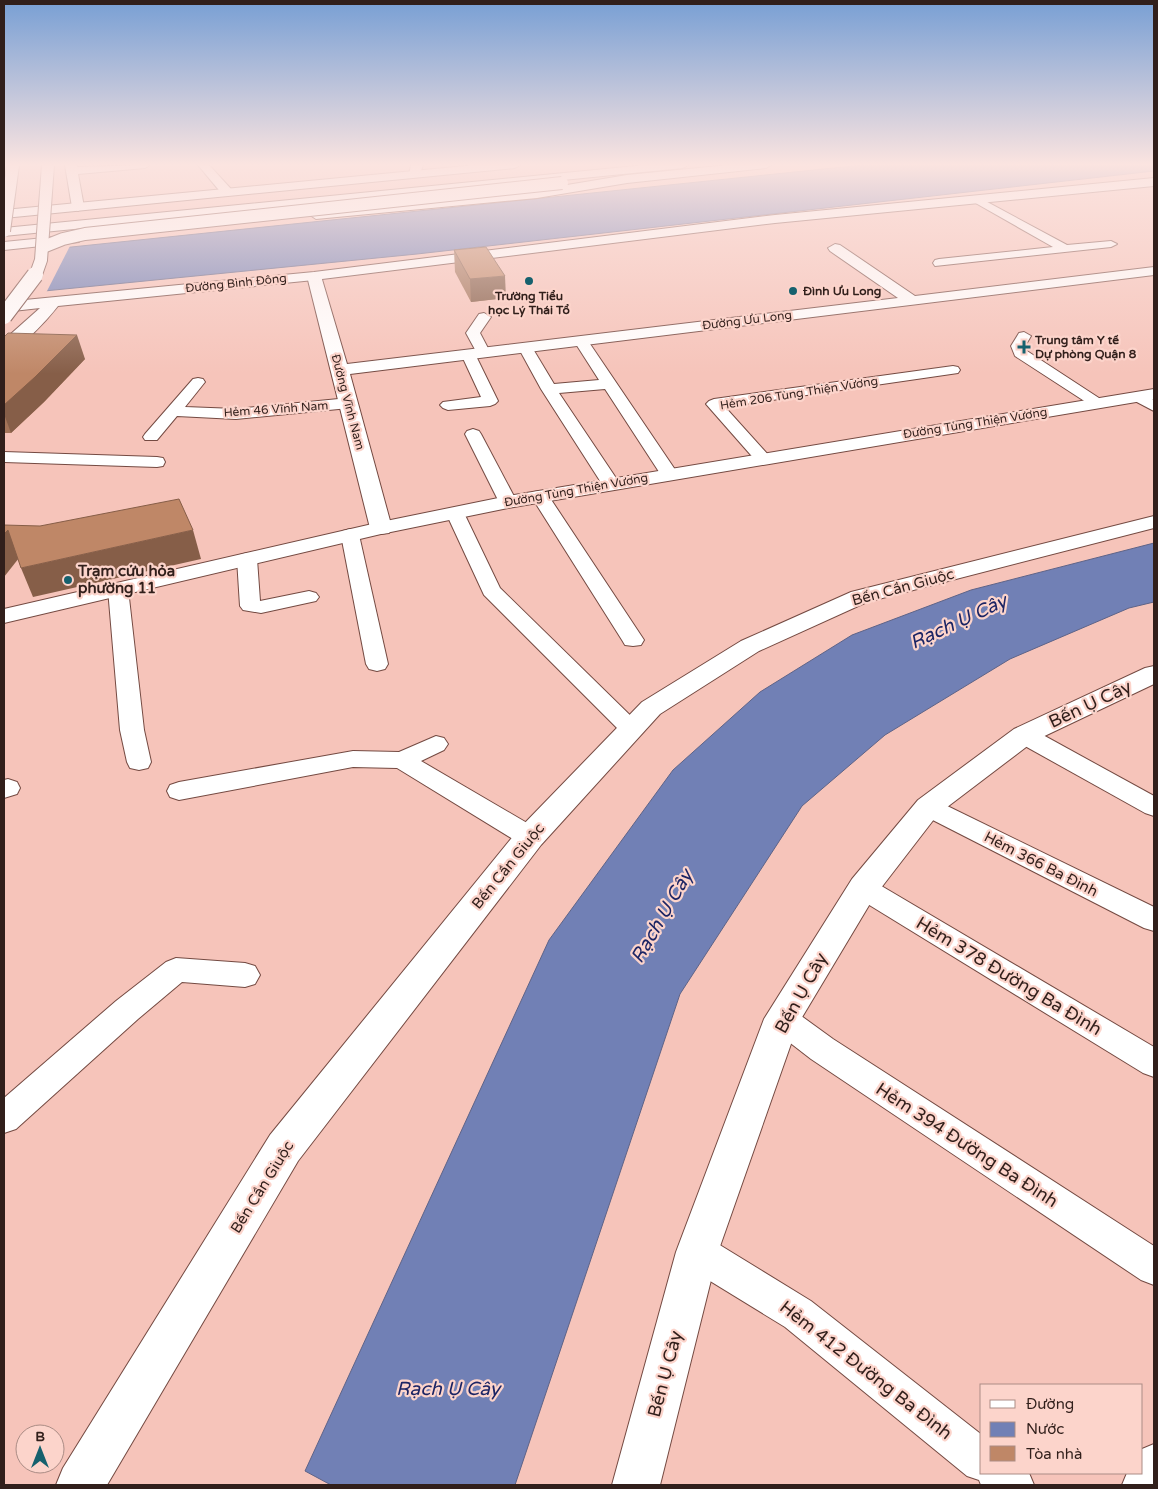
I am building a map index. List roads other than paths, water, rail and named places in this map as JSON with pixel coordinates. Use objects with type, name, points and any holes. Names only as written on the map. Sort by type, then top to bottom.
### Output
[{"type":"main road","points":[[4,316],[34,279],[41,260],[44,234]]},
{"type":"main road","points":[[43,247],[58,240],[83,234]]},
{"type":"main road","points":[[4,246],[122,234]]},
{"type":"main road","name":"Đường Bình Đông","points":[[4,307],[314,276],[648,234]]},
{"type":"main road","points":[[835,248],[912,300]]},
{"type":"main road","name":"Đường Ưu Long","points":[[340,370],[1154,271]]},
{"type":"main road","name":"Đường Vĩnh Nam","points":[[314,276],[381,528]]},
{"type":"main road","points":[[4,348],[36,323],[53,302]]},
{"type":"main road","name":"Đường Tùng Thiện Vương","points":[[4,616],[455,512],[763,458],[1098,403],[1149,399]]},
{"type":"main road","name":"Bến Cần Giuộc","points":[[80,1485],[284,1148],[530,836],[651,708],[750,646],[859,597],[1154,522]]},
{"type":"main road","name":"Bến Ụ Cây","points":[[636,1485],[697,1252],[782,1019],[863,888],[928,806],[1024,735],[1154,674]]},
{"type":"main road","points":[[1146,1485],[1154,1468]]},
{"type":"lane","points":[[1039,234],[1065,249]]},
{"type":"lane","points":[[939,262],[1111,244]]},
{"type":"lane","points":[[448,405],[490,401],[476,353],[473,333],[484,317]]},
{"type":"lane","points":[[1024,336],[1018,346],[1020,353],[1098,403]]},
{"type":"lane","points":[[581,341],[669,474]]},
{"type":"lane","points":[[525,347],[549,389],[611,484]]},
{"type":"lane","name":"Hẻm 206 Tùng Thiện Vương","points":[[763,458],[714,404],[953,370]]},
{"type":"lane","points":[[151,437],[198,382]]},
{"type":"lane","points":[[549,389],[612,390]]},
{"type":"lane","name":"Hẻm 46 Vĩnh Nam","points":[[174,411],[236,414],[349,403]]},
{"type":"lane","points":[[473,434],[508,502]]},
{"type":"lane","points":[[4,457],[156,462]]},
{"type":"lane","points":[[540,496],[632,640]]},
{"type":"lane","points":[[455,512],[490,591],[631,729]]},
{"type":"lane","points":[[350,535],[377,664]]},
{"type":"lane","points":[[247,559],[250,606],[261,607],[309,597]]},
{"type":"lane","points":[[118,589],[132,730],[139,762]]},
{"type":"lane","points":[[1024,735],[1154,807]]},
{"type":"lane","points":[[179,791],[353,759],[402,760],[436,744]]},
{"type":"lane","points":[[402,760],[530,836]]},
{"type":"lane","name":"Hẻm 366 Ba Đình","points":[[928,806],[1154,920]]},
{"type":"lane","name":"Hẻm 378 Đường Ba Đình","points":[[863,888],[1154,1063]]},
{"type":"lane","points":[[4,1118],[126,1010],[176,970],[245,975]]},
{"type":"lane","name":"Hẻm 394 Đường Ba Đình","points":[[782,1019],[822,1049],[1154,1267]]},
{"type":"lane","name":"Hẻm 412 Đường Ba Đình","points":[[697,1252],[798,1314],[980,1459]]},
{"type":"lane","points":[[998,1474],[1013,1485]]},
{"type":"water","points":[[192,234],[590,234],[417,254],[4,295],[4,254]]},
{"type":"water","name":"Rạch Ụ Cây","points":[[1154,543],[1154,602],[1129,608],[1010,659],[885,735],[802,806],[680,994],[515,1485],[331,1485],[305,1471],[549,940],[673,770],[760,692],[852,635],[971,590]]},
{"type":"place","name":"Trường Tiểu học Lý Thái Tổ","points":[[529,281]]},
{"type":"place","name":"Đình Ưu Long","points":[[793,291]]},
{"type":"place","name":"Trung tâm Y tế Dự phòng Quận 8","points":[[1024,347]]},
{"type":"place","name":"Trạm cứu hỏa phường 11","points":[[68,580]]}]
